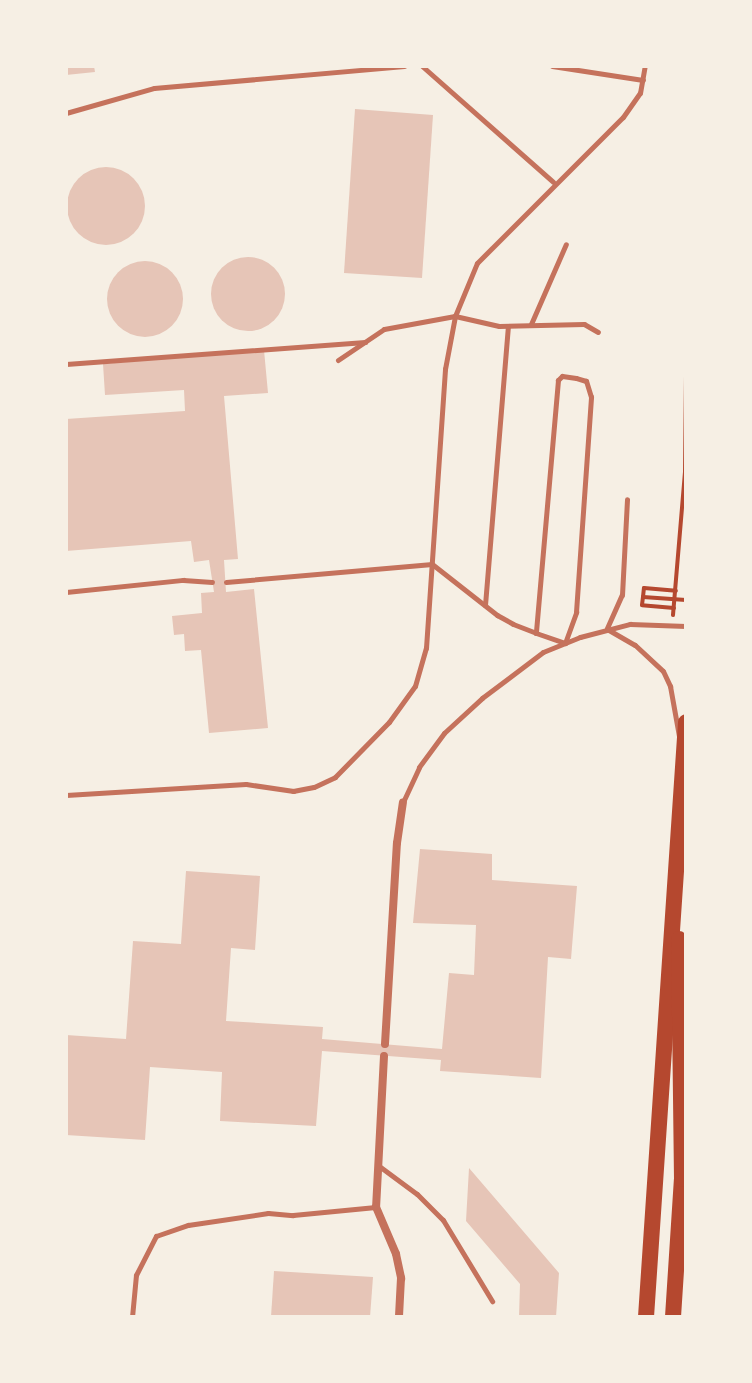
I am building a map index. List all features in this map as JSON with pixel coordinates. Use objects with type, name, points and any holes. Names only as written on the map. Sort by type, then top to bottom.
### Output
[{"type":"main road","points":[[646,1317],[675,849],[686,722]]},
{"type":"main road","points":[[673,1317],[682,1179],[682,1018],[675,849]]},
{"type":"street","points":[[385,1044],[397,843],[403,802]]},
{"type":"street","points":[[384,1056],[376,1207],[396,1254],[401,1278],[399,1317]]},
{"type":"lane","points":[[66,113],[154,88],[404,66]]},
{"type":"lane","points":[[422,66],[553,182]]},
{"type":"lane","points":[[552,66],[643,80]]},
{"type":"lane","points":[[66,795],[246,784],[293,791],[314,787],[335,777],[389,722],[415,686],[426,648],[445,369],[455,316],[477,263],[553,182],[623,117],[640,93],[645,66]]},
{"type":"lane","points":[[531,324],[566,244]]},
{"type":"lane","points":[[338,360],[384,329],[455,316],[508,326],[584,324],[598,332]]},
{"type":"lane","points":[[485,606],[508,326]]},
{"type":"lane","points":[[66,364],[365,342]]},
{"type":"lane","points":[[536,633],[558,380],[562,376],[586,381],[591,397],[576,612],[565,643]]},
{"type":"lane","points":[[606,629],[622,595],[627,499]]},
{"type":"lane","points":[[226,582],[432,564],[485,606],[536,633],[565,643]]},
{"type":"lane","points":[[66,592],[183,580],[212,582]]},
{"type":"lane","points":[[403,802],[419,767],[444,733],[514,672],[565,643],[606,629],[630,624],[686,626]]},
{"type":"lane","points":[[606,629],[642,650],[663,671],[673,695],[683,755]]},
{"type":"lane","points":[[378,1166],[417,1194],[443,1220],[492,1301]]},
{"type":"lane","points":[[132,1317],[136,1275],[156,1236],[188,1225],[268,1213],[293,1215],[376,1207]]},
{"type":"path","points":[[673,625],[685,472],[686,374]]},
{"type":"path","points":[[674,608],[642,605],[644,588],[676,591]]},
{"type":"path","points":[[643,597],[686,600]]},
{"type":"building","points":[[66,66],[94,66],[95,72],[66,75]]},
{"type":"building","points":[[355,109],[433,115],[422,278],[344,273]]},
{"type":"building","points":[[106,167],[121,170],[138,184],[145,206],[142,221],[128,238],[106,245],[91,242],[74,228],[67,206],[70,191],[84,174]]},
{"type":"building","points":[[248,257],[269,263],[279,273],[285,294],[279,315],[269,325],[248,331],[227,325],[217,315],[211,294],[217,273],[227,263]]},
{"type":"building","points":[[138,261],[152,261],[166,267],[177,278],[183,299],[180,314],[172,326],[152,337],[138,337],[124,331],[113,320],[107,306],[107,292],[113,278],[124,267]]},
{"type":"building","points":[[264,350],[268,393],[224,396],[238,559],[224,560],[226,592],[254,589],[268,728],[209,733],[201,650],[185,651],[184,634],[174,635],[172,616],[202,613],[201,593],[214,592],[209,560],[194,562],[191,541],[66,551],[66,419],[185,411],[184,390],[105,395],[103,364]]},
{"type":"building","points":[[420,849],[492,854],[492,880],[577,886],[571,959],[548,957],[541,1078],[440,1071],[441,1060],[322,1051],[316,1126],[220,1121],[222,1072],[150,1067],[145,1140],[66,1135],[66,1035],[126,1039],[133,941],[181,944],[186,871],[260,876],[255,950],[231,948],[226,1021],[323,1027],[322,1039],[442,1049],[449,973],[474,975],[476,925],[413,923]]},
{"type":"building","points":[[469,1168],[559,1273],[556,1317],[519,1317],[520,1284],[466,1221]]},
{"type":"building","points":[[274,1271],[373,1277],[370,1317],[271,1317]]}]
